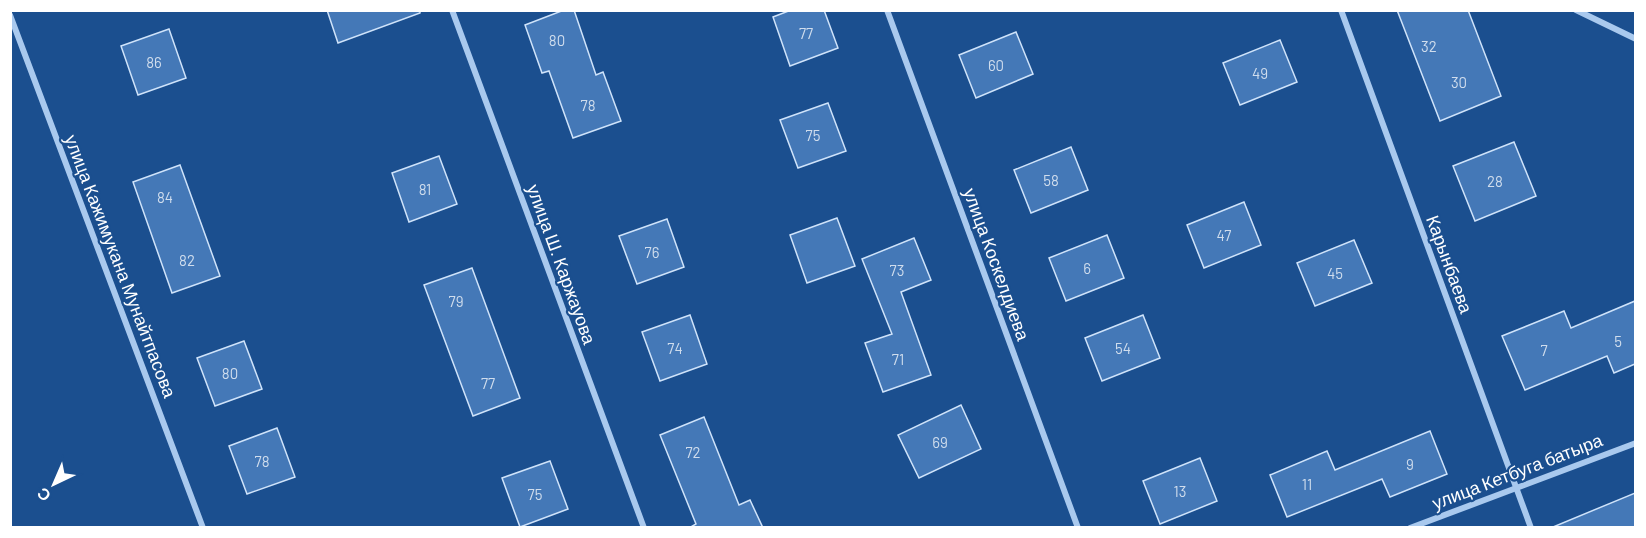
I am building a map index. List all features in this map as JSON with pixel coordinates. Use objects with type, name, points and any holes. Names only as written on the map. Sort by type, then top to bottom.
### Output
[{"type":"street","name":"улица Ш. Каржауова","points":[[452,10],[644,528]]},
{"type":"street","name":"улица Коскелдиева","points":[[887,10],[1078,528]]},
{"type":"street","name":"Карынбаева","points":[[1341,10],[1532,528]]},
{"type":"street","points":[[1576,10],[1635,39]]},
{"type":"street","name":"улица Кажимукана Мунайтпасова","points":[[10,15],[203,528]]},
{"type":"street","name":"улица Кетбуга батыра","points":[[1410,528],[1635,443]]},
{"type":"building","points":[[327,10],[420,10],[420,13],[338,43]]},
{"type":"building","points":[[564,10],[574,10],[596,75],[603,72],[621,121],[573,138],[549,71],[542,73],[525,25]]},
{"type":"building","points":[[791,10],[824,10],[838,48],[790,66],[773,17]]},
{"type":"building","points":[[1397,10],[1468,10],[1501,96],[1440,121]]},
{"type":"building","points":[[169,29],[186,78],[138,95],[121,46]]},
{"type":"building","points":[[1016,32],[1033,74],[976,98],[959,55]]},
{"type":"building","points":[[1280,40],[1297,82],[1240,105],[1223,63]]},
{"type":"building","points":[[828,103],[846,151],[798,168],[780,120]]},
{"type":"building","points":[[1514,142],[1536,196],[1475,221],[1453,166]]},
{"type":"building","points":[[1071,147],[1088,190],[1031,213],[1014,170]]},
{"type":"building","points":[[439,156],[457,204],[409,222],[392,173]]},
{"type":"building","points":[[180,165],[220,276],[172,293],[133,182]]},
{"type":"building","points":[[1244,202],[1261,245],[1204,268],[1187,225]]},
{"type":"building","points":[[837,218],[855,266],[807,283],[790,235]]},
{"type":"building","points":[[667,219],[684,267],[637,284],[619,236]]},
{"type":"building","points":[[1107,235],[1124,278],[1066,301],[1049,258]]},
{"type":"building","points":[[914,238],[931,280],[901,292],[931,375],[883,392],[865,343],[892,334],[862,259]]},
{"type":"building","points":[[1354,240],[1372,283],[1315,306],[1297,263]]},
{"type":"building","points":[[472,268],[520,398],[473,416],[424,285]]},
{"type":"building","points":[[1635,301],[1635,364],[1614,373],[1607,356],[1525,390],[1502,336],[1564,311],[1571,328]]},
{"type":"building","points":[[690,315],[707,364],[660,381],[642,332]]},
{"type":"building","points":[[1143,315],[1160,358],[1102,381],[1085,338]]},
{"type":"building","points":[[244,341],[262,389],[215,406],[197,358]]},
{"type":"building","points":[[961,405],[981,449],[919,478],[898,435]]},
{"type":"building","points":[[704,417],[739,505],[750,500],[763,528],[689,528],[696,524],[660,435]]},
{"type":"building","points":[[277,428],[295,477],[247,494],[229,446]]},
{"type":"building","points":[[1430,431],[1447,474],[1390,497],[1382,479],[1287,517],[1270,475],[1327,451],[1335,470]]},
{"type":"building","points":[[1200,458],[1217,501],[1160,524],[1143,481]]},
{"type":"building","points":[[550,461],[568,509],[520,527],[502,478]]},
{"type":"building","points":[[1635,493],[1635,528],[1553,528],[1553,527]]}]
